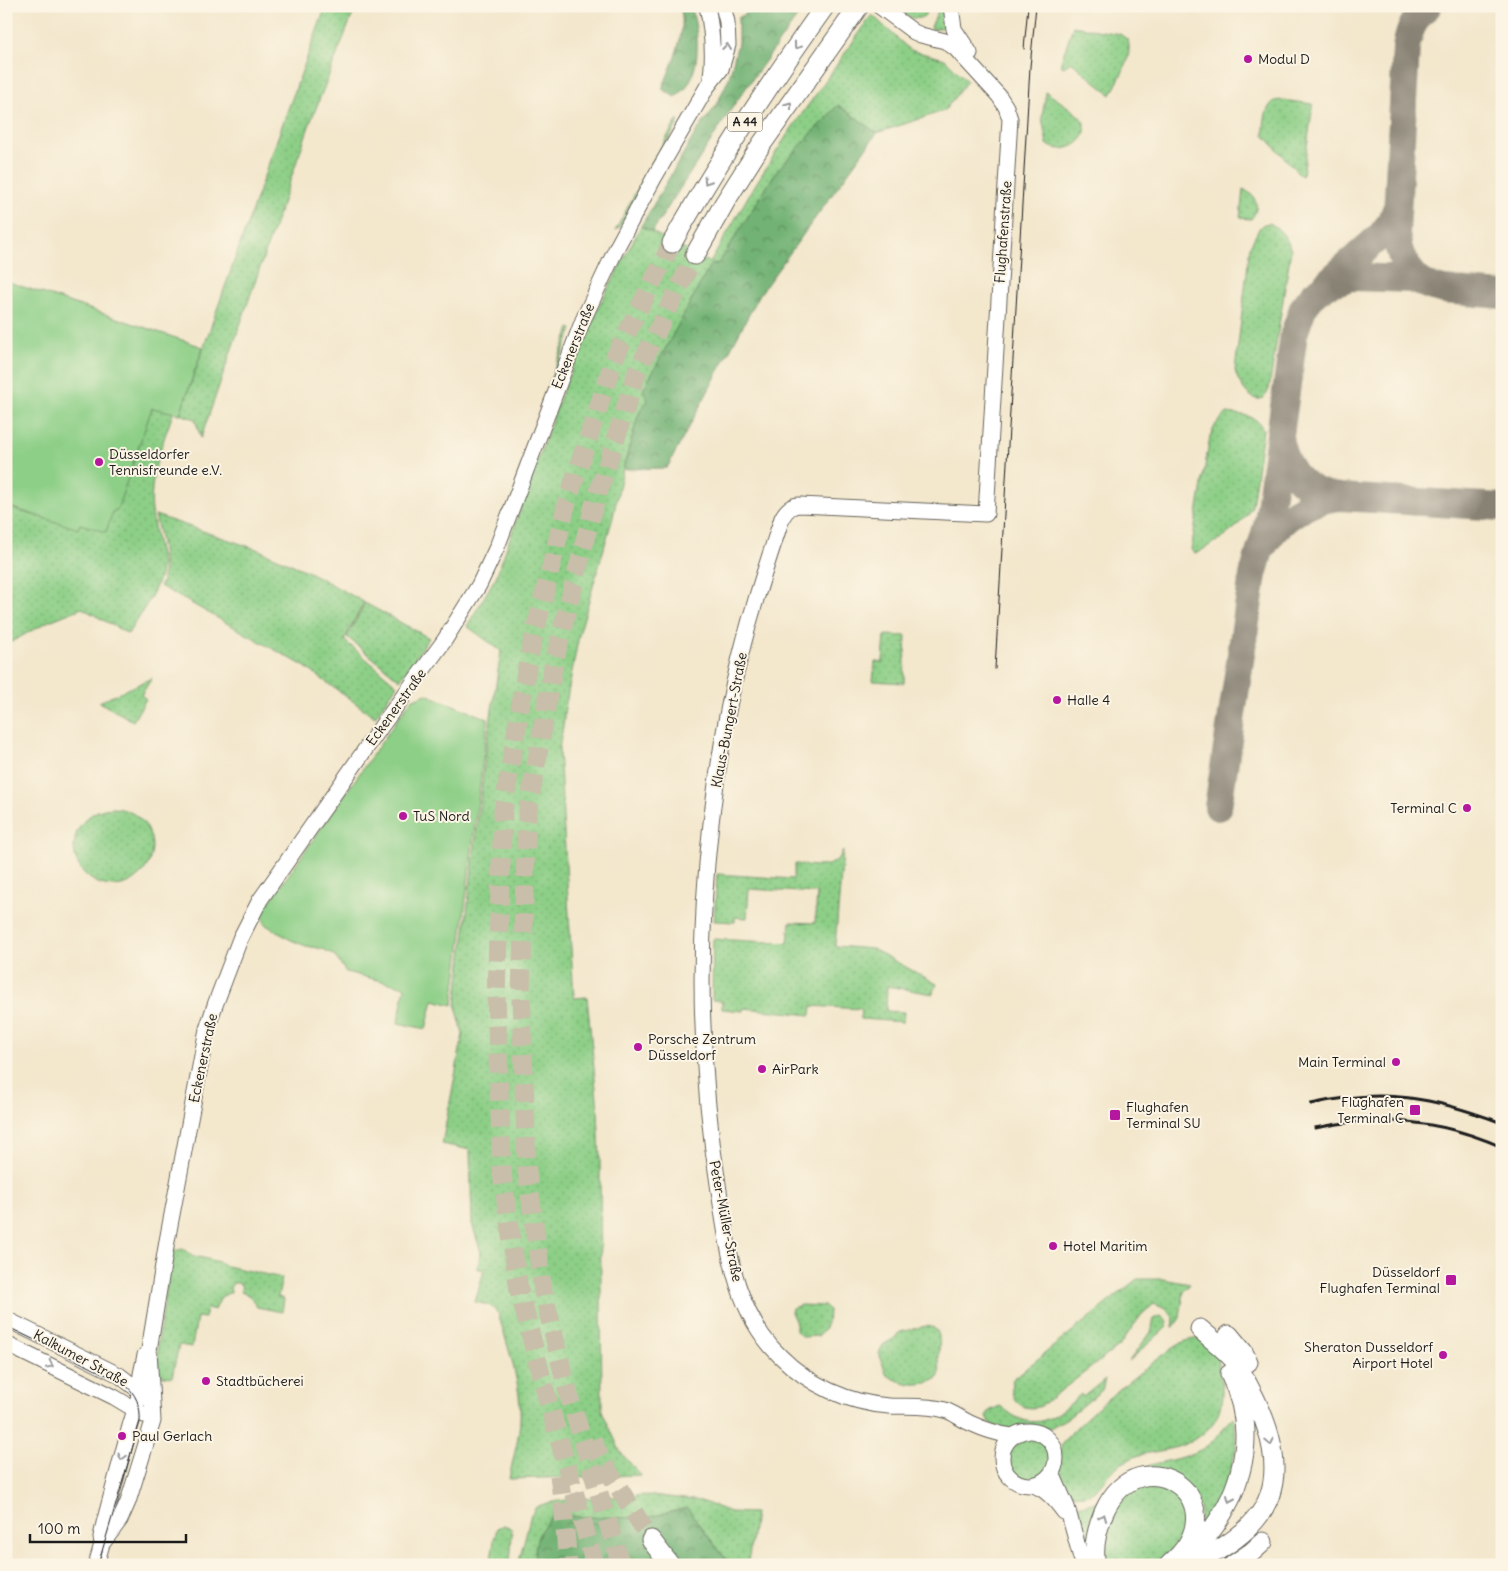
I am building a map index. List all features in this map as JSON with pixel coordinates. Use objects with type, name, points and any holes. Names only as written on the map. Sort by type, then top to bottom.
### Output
[{"type":"highway","name":"A 44","points":[[672,243],[704,187],[751,113],[825,6]]},
{"type":"highway","name":"A 44","points":[[696,255],[725,202],[761,144],[859,6]]},
{"type":"highway","points":[[839,35],[860,23],[880,8]]},
{"type":"highway","points":[[1200,1329],[1236,1362],[1260,1407]]},
{"type":"highway","points":[[1195,1565],[1243,1532],[1257,1519],[1267,1502],[1273,1483],[1274,1460],[1270,1438],[1248,1362],[1243,1352],[1229,1335]]},
{"type":"highway","points":[[1180,1565],[1215,1528],[1230,1502],[1240,1470],[1245,1443],[1244,1421],[1238,1390],[1227,1368]]},
{"type":"highway","points":[[1096,1565],[1094,1550],[1096,1538],[1109,1502],[1117,1491],[1134,1479],[1153,1475],[1168,1478],[1184,1489],[1194,1506],[1196,1519],[1194,1533],[1187,1546],[1169,1565]]},
{"type":"highway","points":[[652,1540],[670,1565]]},
{"type":"highway","points":[[1233,1565],[1263,1542]]},
{"type":"street","name":"Eckenerstraße","points":[[707,6],[712,26],[713,58],[710,84]]},
{"type":"street","name":"Eckenerstraße","points":[[154,1421],[149,1350],[167,1241],[207,1029],[240,939],[260,900],[444,640],[479,585],[497,547],[583,320],[640,202],[721,68],[728,45],[727,22],[722,6]]},
{"type":"street","points":[[950,6],[954,30],[977,61],[980,74]]},
{"type":"street","name":"Flughafenstraße","points":[[880,8],[914,32],[950,44],[955,48],[1000,96],[1010,119],[986,514]]},
{"type":"street","points":[[939,40],[949,36],[954,30]]},
{"type":"street","name":"Klaus-Bungert-Straße","points":[[711,1137],[704,1071],[701,946],[714,800],[721,748],[735,675],[751,615],[782,518],[788,509],[800,504],[986,514]]},
{"type":"street","name":"Peter-Müller-Straße","points":[[711,1137],[729,1248],[739,1290],[749,1314],[773,1349],[804,1377],[836,1394],[870,1404],[928,1407],[942,1410],[1000,1434],[1012,1436]]},
{"type":"street","name":"Kalkumer Straße","points":[[6,1319],[119,1375],[153,1402]]},
{"type":"street","name":"Kalkumer Straße","points":[[6,1344],[114,1397],[154,1421]]},
{"type":"street","name":"Eckenerstraße","points":[[102,1544],[101,1537],[104,1523],[136,1410],[145,1355],[149,1350]]},
{"type":"street","points":[[119,1375],[131,1378],[141,1374]]},
{"type":"street","points":[[136,1410],[153,1402]]},
{"type":"street","points":[[96,1565],[102,1544],[120,1520],[128,1502],[154,1421]]},
{"type":"street","name":"Peter-Müller-Straße","points":[[971,1423],[984,1436],[1003,1450]]},
{"type":"street","points":[[1033,1485],[1052,1473],[1056,1462],[1056,1454],[1052,1442],[1048,1438],[1031,1430],[1012,1436],[1006,1442],[1003,1450],[1002,1464],[1008,1476],[1017,1482],[1039,1487],[1052,1496],[1070,1519]]},
{"type":"street","points":[[1052,1473],[1063,1495],[1083,1565]]},
{"type":"green space","points":[[326,6],[356,6],[309,126],[201,438],[195,419],[180,414]]},
{"type":"green space","points":[[679,6],[690,6],[694,17],[697,56],[695,69],[690,80],[684,90],[675,97],[662,89],[681,36],[682,15]]},
{"type":"green space","points":[[757,6],[805,6],[736,102],[652,232],[641,226],[696,132],[716,106],[729,78],[738,43],[738,18]]},
{"type":"green space","points":[[894,6],[930,6],[924,16],[912,18]]},
{"type":"green space","points":[[940,6],[943,7],[944,25],[939,29],[932,29],[931,27]]},
{"type":"green space","points":[[872,15],[910,50],[945,59],[967,81],[944,111],[877,133],[838,105],[776,172],[719,263],[648,400],[639,413],[623,469],[613,517],[579,635],[559,749],[574,998],[587,997],[598,1109],[602,1411],[621,1453],[641,1475],[509,1479],[520,1425],[517,1384],[498,1313],[489,1305],[475,1302],[484,1270],[477,1268],[481,1252],[472,1224],[470,1150],[442,1144],[463,1034],[456,1006],[487,742],[501,651],[467,626],[496,577],[563,390],[602,300],[641,226],[710,263],[750,193],[787,135]]},
{"type":"green space","points":[[1073,26],[1120,34],[1128,40],[1129,54],[1127,61],[1111,95],[1071,62],[1064,67],[1060,65]]},
{"type":"green space","points":[[1046,92],[1071,109],[1083,121],[1084,135],[1074,145],[1060,149],[1053,148],[1047,144],[1042,118]]},
{"type":"green space","points":[[1282,100],[1313,104],[1303,175],[1301,176],[1264,135],[1268,108],[1274,101]]},
{"type":"green space","points":[[838,105],[877,133],[760,294],[667,468],[623,469],[639,413],[648,400],[643,390],[711,264],[719,263],[776,172]]},
{"type":"green space","points":[[678,119],[678,123],[620,227],[615,231],[652,162]]},
{"type":"green space","points":[[1243,189],[1256,202],[1256,210],[1251,219],[1240,218]]},
{"type":"green space","points":[[1269,223],[1283,234],[1291,250],[1269,389],[1265,396],[1260,399],[1250,395],[1245,390],[1240,384],[1235,370],[1250,246],[1260,227]]},
{"type":"green space","points":[[6,281],[203,347],[180,414],[152,408],[117,510],[113,511],[106,532],[80,524],[78,529],[6,506]]},
{"type":"green space","points":[[570,328],[572,329],[545,400],[541,405]]},
{"type":"green space","points":[[155,399],[175,407],[153,478],[151,497],[162,564],[157,583],[144,609],[128,634],[82,608],[47,622],[6,645],[6,507],[78,528],[80,524],[113,511]]},
{"type":"green space","points":[[1227,413],[1253,418],[1263,430],[1252,506],[1229,533],[1195,553],[1191,550],[1210,436],[1216,424]]},
{"type":"green space","points":[[155,515],[259,550],[309,572],[364,602],[344,640],[397,685],[375,717],[304,666],[160,586],[164,570],[161,541]]},
{"type":"green space","points":[[365,603],[429,638],[400,680],[347,637]]},
{"type":"green space","points":[[885,635],[906,636],[904,683],[873,681],[875,662],[883,662]]},
{"type":"green space","points":[[152,678],[141,695],[146,699],[133,721],[99,702]]},
{"type":"green space","name":"TuS Nord","points":[[426,694],[488,719],[453,1005],[433,1000],[426,1029],[398,1023],[405,987],[346,972],[334,955],[323,949],[306,946],[291,940],[266,925],[261,914],[411,700]]},
{"type":"green space","points":[[113,808],[128,811],[141,819],[149,832],[152,847],[149,862],[141,875],[128,883],[113,886],[98,883],[85,875],[77,862],[74,847],[77,832],[85,819],[98,811]]},
{"type":"green space","points":[[843,851],[835,946],[873,949],[937,984],[933,994],[887,986],[886,1011],[904,1012],[903,1022],[860,1019],[861,1009],[812,1006],[811,1015],[744,1008],[743,1011],[722,1009],[722,1001],[712,1000],[713,939],[788,943],[790,922],[815,923],[817,893],[749,889],[747,918],[735,917],[735,922],[714,921],[717,874],[793,879],[795,864],[828,865],[839,858]]},
{"type":"green space","points":[[183,1249],[191,1255],[219,1262],[222,1265],[282,1278],[278,1297],[284,1299],[282,1312],[257,1307],[250,1296],[241,1292],[242,1287],[239,1283],[233,1283],[230,1288],[231,1292],[221,1297],[215,1310],[207,1308],[205,1318],[197,1317],[192,1347],[179,1345],[172,1377],[158,1375],[158,1341],[172,1253]]},
{"type":"green space","points":[[1137,1279],[1163,1279],[1190,1284],[1184,1291],[1180,1318],[1173,1328],[1174,1318],[1166,1309],[1154,1304],[1142,1314],[1119,1346],[1041,1406],[1028,1408],[1018,1403],[1012,1393],[1013,1379]]},
{"type":"green space","points":[[801,1305],[825,1306],[829,1310],[826,1324],[818,1336],[802,1337],[796,1331],[796,1323],[791,1312],[792,1308]]},
{"type":"green space","points":[[1161,1316],[1167,1321],[1167,1327],[1129,1361],[1151,1332],[1154,1319]]},
{"type":"green space","points":[[926,1326],[932,1327],[938,1333],[940,1370],[938,1378],[925,1383],[912,1384],[898,1381],[886,1374],[879,1353],[883,1345],[900,1332]]},
{"type":"green space","points":[[1199,1339],[1214,1346],[1219,1363],[1222,1394],[1220,1408],[1215,1421],[1205,1432],[1192,1441],[1174,1448],[1140,1455],[1123,1462],[1089,1494],[1083,1495],[1067,1491],[1058,1470],[1061,1447],[1067,1438],[1096,1409],[1135,1377],[1169,1351],[1182,1343]]},
{"type":"green space","points":[[1105,1379],[1102,1390],[1069,1417],[1050,1428],[1030,1425],[1006,1431],[989,1423],[986,1417],[989,1411],[1000,1406],[1014,1416],[1026,1421],[1035,1422],[1043,1420],[1052,1417],[1067,1407],[1081,1394],[1083,1397]]},
{"type":"green space","points":[[1233,1417],[1235,1420],[1236,1448],[1225,1494],[1199,1535],[1200,1507],[1144,1467],[1197,1452],[1213,1441]]},
{"type":"green space","points":[[1033,1437],[1041,1440],[1047,1446],[1050,1458],[1047,1470],[1041,1476],[1025,1479],[1017,1476],[1011,1470],[1008,1454],[1011,1446],[1017,1440]]},
{"type":"green space","points":[[1140,1480],[1175,1486],[1191,1524],[1165,1558],[1152,1565],[1100,1565],[1108,1513]]},
{"type":"green space","points":[[1106,1493],[1087,1552],[1071,1505],[1090,1504],[1099,1500]]},
{"type":"green space","points":[[652,1495],[701,1501],[730,1512],[755,1513],[748,1565],[730,1565],[687,1508],[646,1518],[581,1517],[554,1514],[545,1565],[518,1565],[531,1514],[535,1508],[543,1504],[572,1499]]},
{"type":"green space","points":[[687,1508],[730,1565],[534,1565],[538,1537],[554,1514],[581,1517],[646,1518]]},
{"type":"green space","points":[[504,1525],[511,1528],[512,1534],[510,1565],[490,1565],[497,1528]]},
{"type":"taxiway","points":[[1419,281],[1403,259],[1396,233],[1406,48],[1413,25],[1428,6]]},
{"type":"taxiway","points":[[1327,283],[1381,235],[1391,222],[1397,207]]},
{"type":"taxiway","points":[[1218,807],[1253,575],[1268,522],[1294,334],[1303,308],[1314,294],[1327,285],[1351,277],[1412,279],[1444,290],[1502,295]]},
{"type":"taxiway","points":[[1280,443],[1288,465],[1294,473],[1301,481],[1318,492],[1340,497],[1502,507]]},
{"type":"taxiway","points":[[1264,545],[1278,527],[1295,512],[1316,502],[1338,497]]},
{"type":"tunnel","points":[[595,1565],[545,1390],[519,1290],[502,1174],[496,994],[503,810],[529,656],[567,502],[615,357],[672,243]]},
{"type":"tunnel","points":[[621,1565],[567,1389],[543,1291],[527,1171],[521,993],[527,816],[554,662],[593,509],[637,372],[695,255]]},
{"type":"tunnel","points":[[592,1440],[602,1461],[651,1540]]},
{"type":"tunnel","points":[[559,1475],[568,1565]]},
{"type":"tram line","points":[[1024,49],[1028,6]]},
{"type":"tram line","points":[[995,669],[1030,67],[1036,6]]},
{"type":"tram line","points":[[6,1326],[123,1383],[137,1400],[140,1422],[98,1565]]},
{"type":"railway","points":[[1311,1104],[1362,1097],[1408,1098],[1453,1107],[1502,1123]]},
{"type":"railway","points":[[1315,1128],[1363,1121],[1410,1122],[1456,1131],[1502,1147]]},
{"type":"railway","points":[[1496,1565],[1502,1558]]},
{"type":"place","name":"Modul D","points":[[1248,59]]},
{"type":"place","name":"Düsseldorfer Tennisfreunde e.V.","points":[[99,462]]},
{"type":"place","name":"Halle 4","points":[[1057,700]]},
{"type":"place","name":"Terminal C","points":[[1467,808]]},
{"type":"place","name":"TuS Nord","points":[[403,816]]},
{"type":"place","name":"Porsche Zentrum Düsseldorf","points":[[638,1047]]},
{"type":"place","name":"Main Terminal","points":[[1396,1062]]},
{"type":"place","name":"AirPark","points":[[762,1069]]},
{"type":"place","name":"Flughafen Terminal C","points":[[1415,1110]]},
{"type":"place","name":"Flughafen Terminal SU","points":[[1115,1115]]},
{"type":"place","name":"Hotel Maritim","points":[[1053,1246]]},
{"type":"place","name":"Düsseldorf Flughafen Terminal","points":[[1451,1280]]},
{"type":"place","name":"Sheraton Dusseldorf Airport Hotel","points":[[1443,1355]]},
{"type":"place","name":"Stadtbücherei","points":[[206,1381]]},
{"type":"place","name":"Paul Gerlach","points":[[122,1436]]}]
